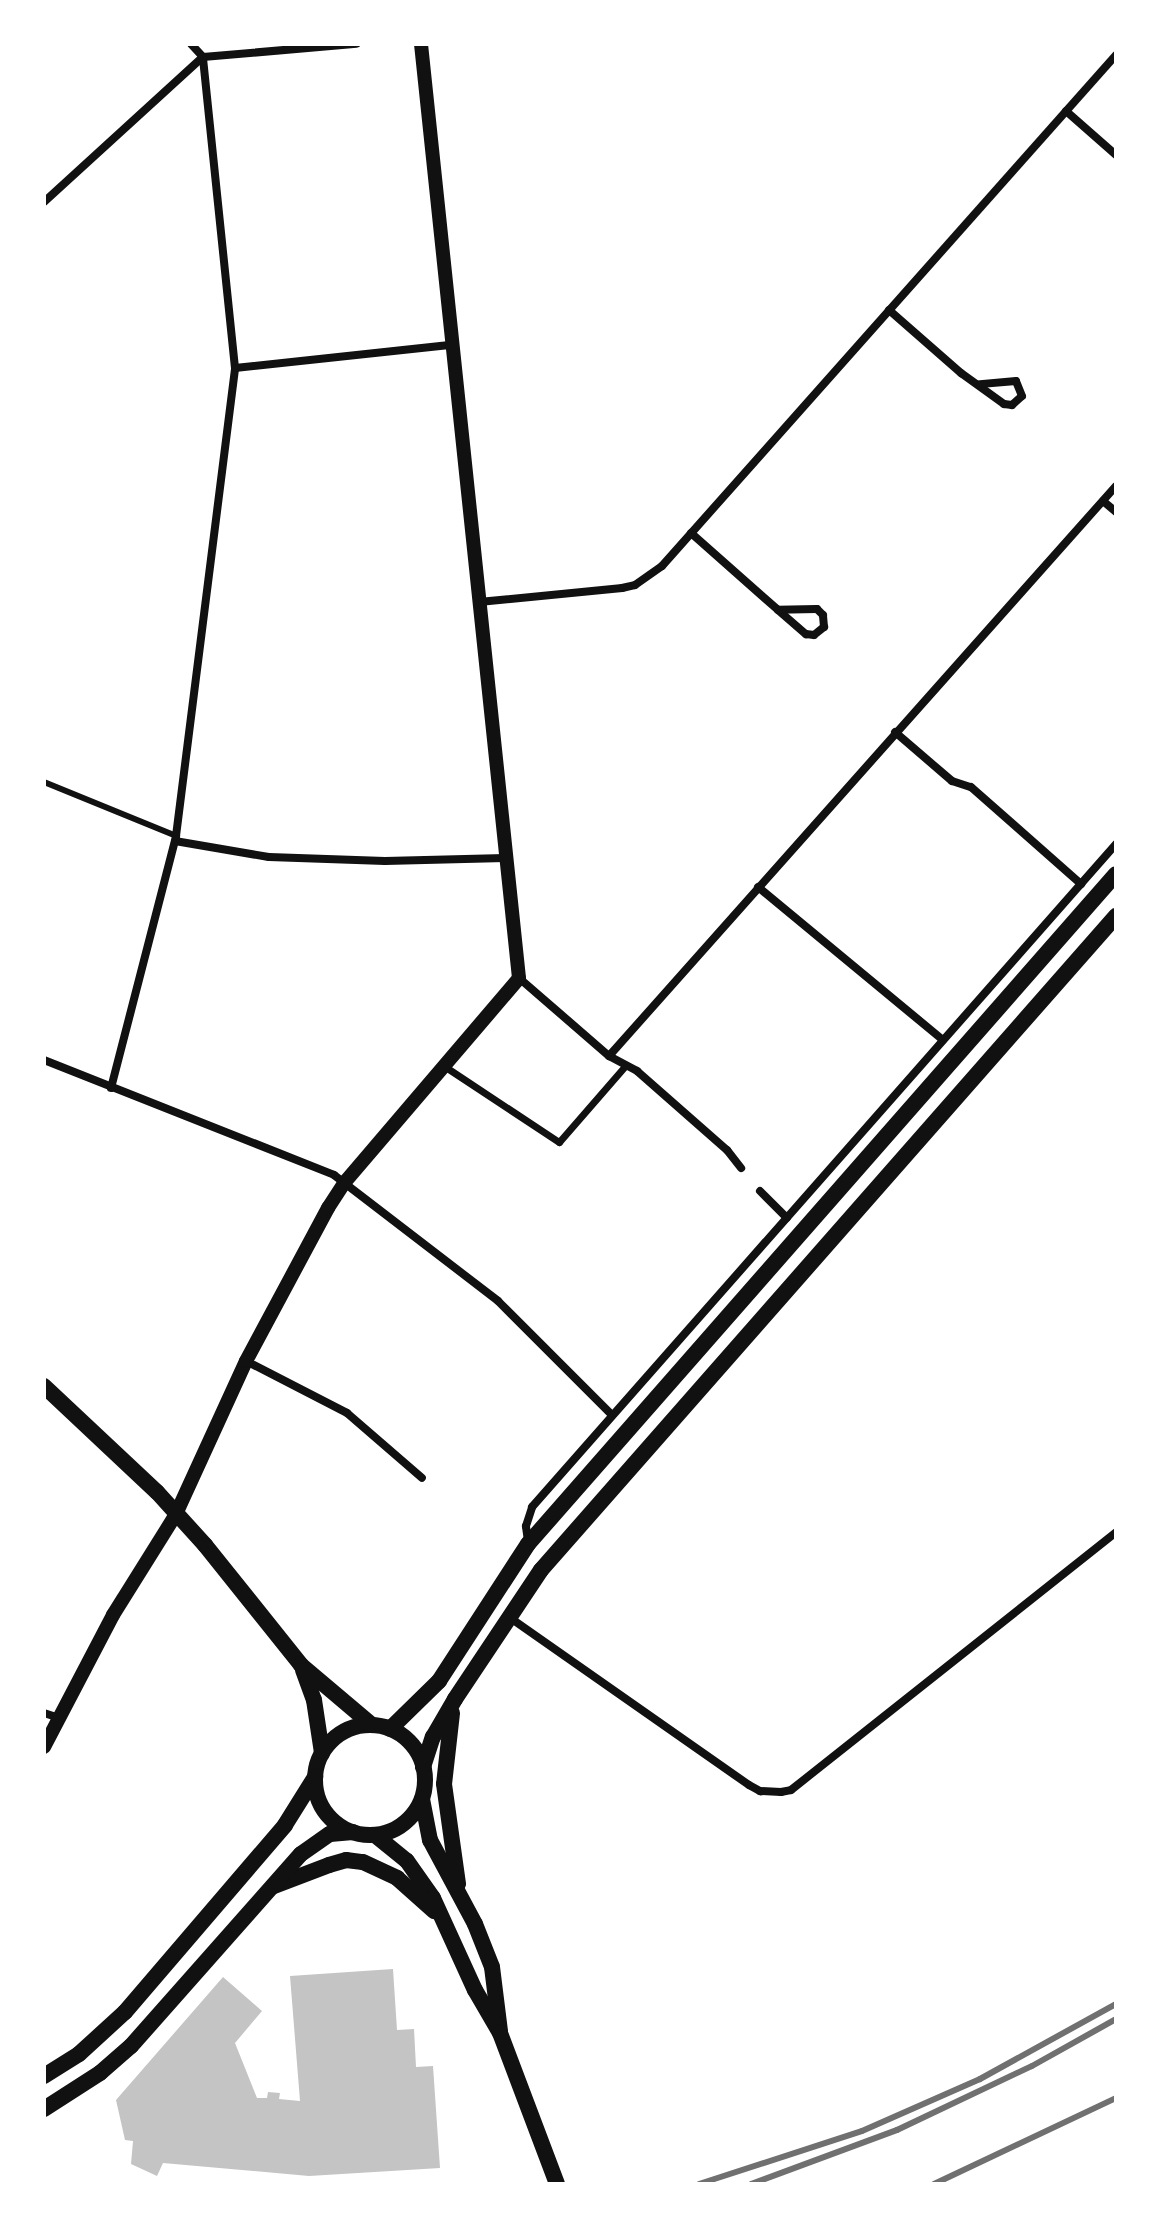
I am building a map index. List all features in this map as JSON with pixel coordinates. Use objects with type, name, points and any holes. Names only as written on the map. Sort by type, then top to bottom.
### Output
[{"type":"main road","points":[[390,1729],[439,1681],[528,1544],[1116,874]]},
{"type":"main road","points":[[500,2033],[492,1967],[459,1893],[430,1840],[422,1798],[423,1767],[433,1737],[541,1570],[1116,916]]},
{"type":"main road","points":[[44,1386],[176,1514],[301,1665],[372,1725],[390,1729],[408,1740],[423,1767]]},
{"type":"main road","points":[[47,2077],[101,2035],[155,1978],[285,1825],[315,1777],[322,1753],[314,1700],[301,1665]]},
{"type":"main road","points":[[455,1699],[445,1756],[444,1784],[459,1893]]},
{"type":"main road","points":[[322,1753],[338,1735],[372,1725]]},
{"type":"main road","points":[[315,1777],[316,1791],[329,1816],[353,1832]]},
{"type":"main road","points":[[44,2109],[100,2073],[131,2046],[321,1838],[353,1832],[375,1835],[398,1827],[408,1819],[422,1798]]},
{"type":"main road","points":[[375,1835],[413,1868],[445,1922],[475,1990],[500,2033],[557,2184]]},
{"type":"main road","points":[[273,1887],[346,1860],[363,1862],[403,1883],[445,1922]]},
{"type":"street","points":[[111,1088],[175,838],[235,368],[203,57],[191,44]]},
{"type":"street","points":[[44,202],[203,57],[356,44]]},
{"type":"street","points":[[421,44],[519,978],[609,1056],[637,1071],[720,1143],[741,1168]]},
{"type":"street","points":[[479,602],[635,585],[662,566],[1116,55]]},
{"type":"street","points":[[1066,111],[1116,155]]},
{"type":"street","points":[[889,310],[961,373],[1008,405],[1018,402],[1022,396],[1016,381],[980,384]]},
{"type":"street","points":[[235,368],[452,345]]},
{"type":"street","points":[[609,1056],[1116,486]]},
{"type":"street","points":[[1103,501],[1116,512]]},
{"type":"street","points":[[691,533],[778,610],[806,634],[814,635],[824,627],[823,615],[817,609],[778,610]]},
{"type":"street","points":[[895,732],[952,781],[971,787],[1081,884]]},
{"type":"street","points":[[175,838],[269,857],[385,861],[505,858]]},
{"type":"street","points":[[528,1544],[526,1526],[532,1507],[1116,844]]},
{"type":"street","points":[[758,887],[943,1040]]},
{"type":"street","points":[[44,1747],[113,1615],[176,1514],[246,1361],[320,1222],[345,1182],[519,978]]},
{"type":"street","points":[[44,1060],[345,1182],[498,1301],[612,1415]]},
{"type":"street","points":[[444,1066],[559,1142],[626,1065]]},
{"type":"street","points":[[760,1191],[787,1218]]},
{"type":"street","points":[[246,1361],[347,1413],[422,1478]]},
{"type":"street","points":[[509,1616],[749,1785],[770,1792],[791,1790],[1116,1532]]},
{"type":"street","points":[[44,1713],[59,1718]]},
{"type":"lane","points":[[44,782],[175,838]]},
{"type":"building","points":[[393,1969],[397,2030],[414,2029],[416,2067],[433,2066],[440,2168],[309,2176],[163,2163],[157,2176],[131,2164],[133,2141],[125,2140],[116,2100],[223,1977],[262,2011],[235,2043],[257,2098],[267,2098],[268,2092],[280,2093],[279,2099],[300,2101],[290,1976]]},
{"type":"railway","points":[[699,2184],[862,2131],[980,2079],[1116,2004]]},
{"type":"railway","points":[[751,2184],[897,2130],[1032,2066],[1116,2019]]},
{"type":"railway","points":[[934,2184],[1116,2098]]}]
